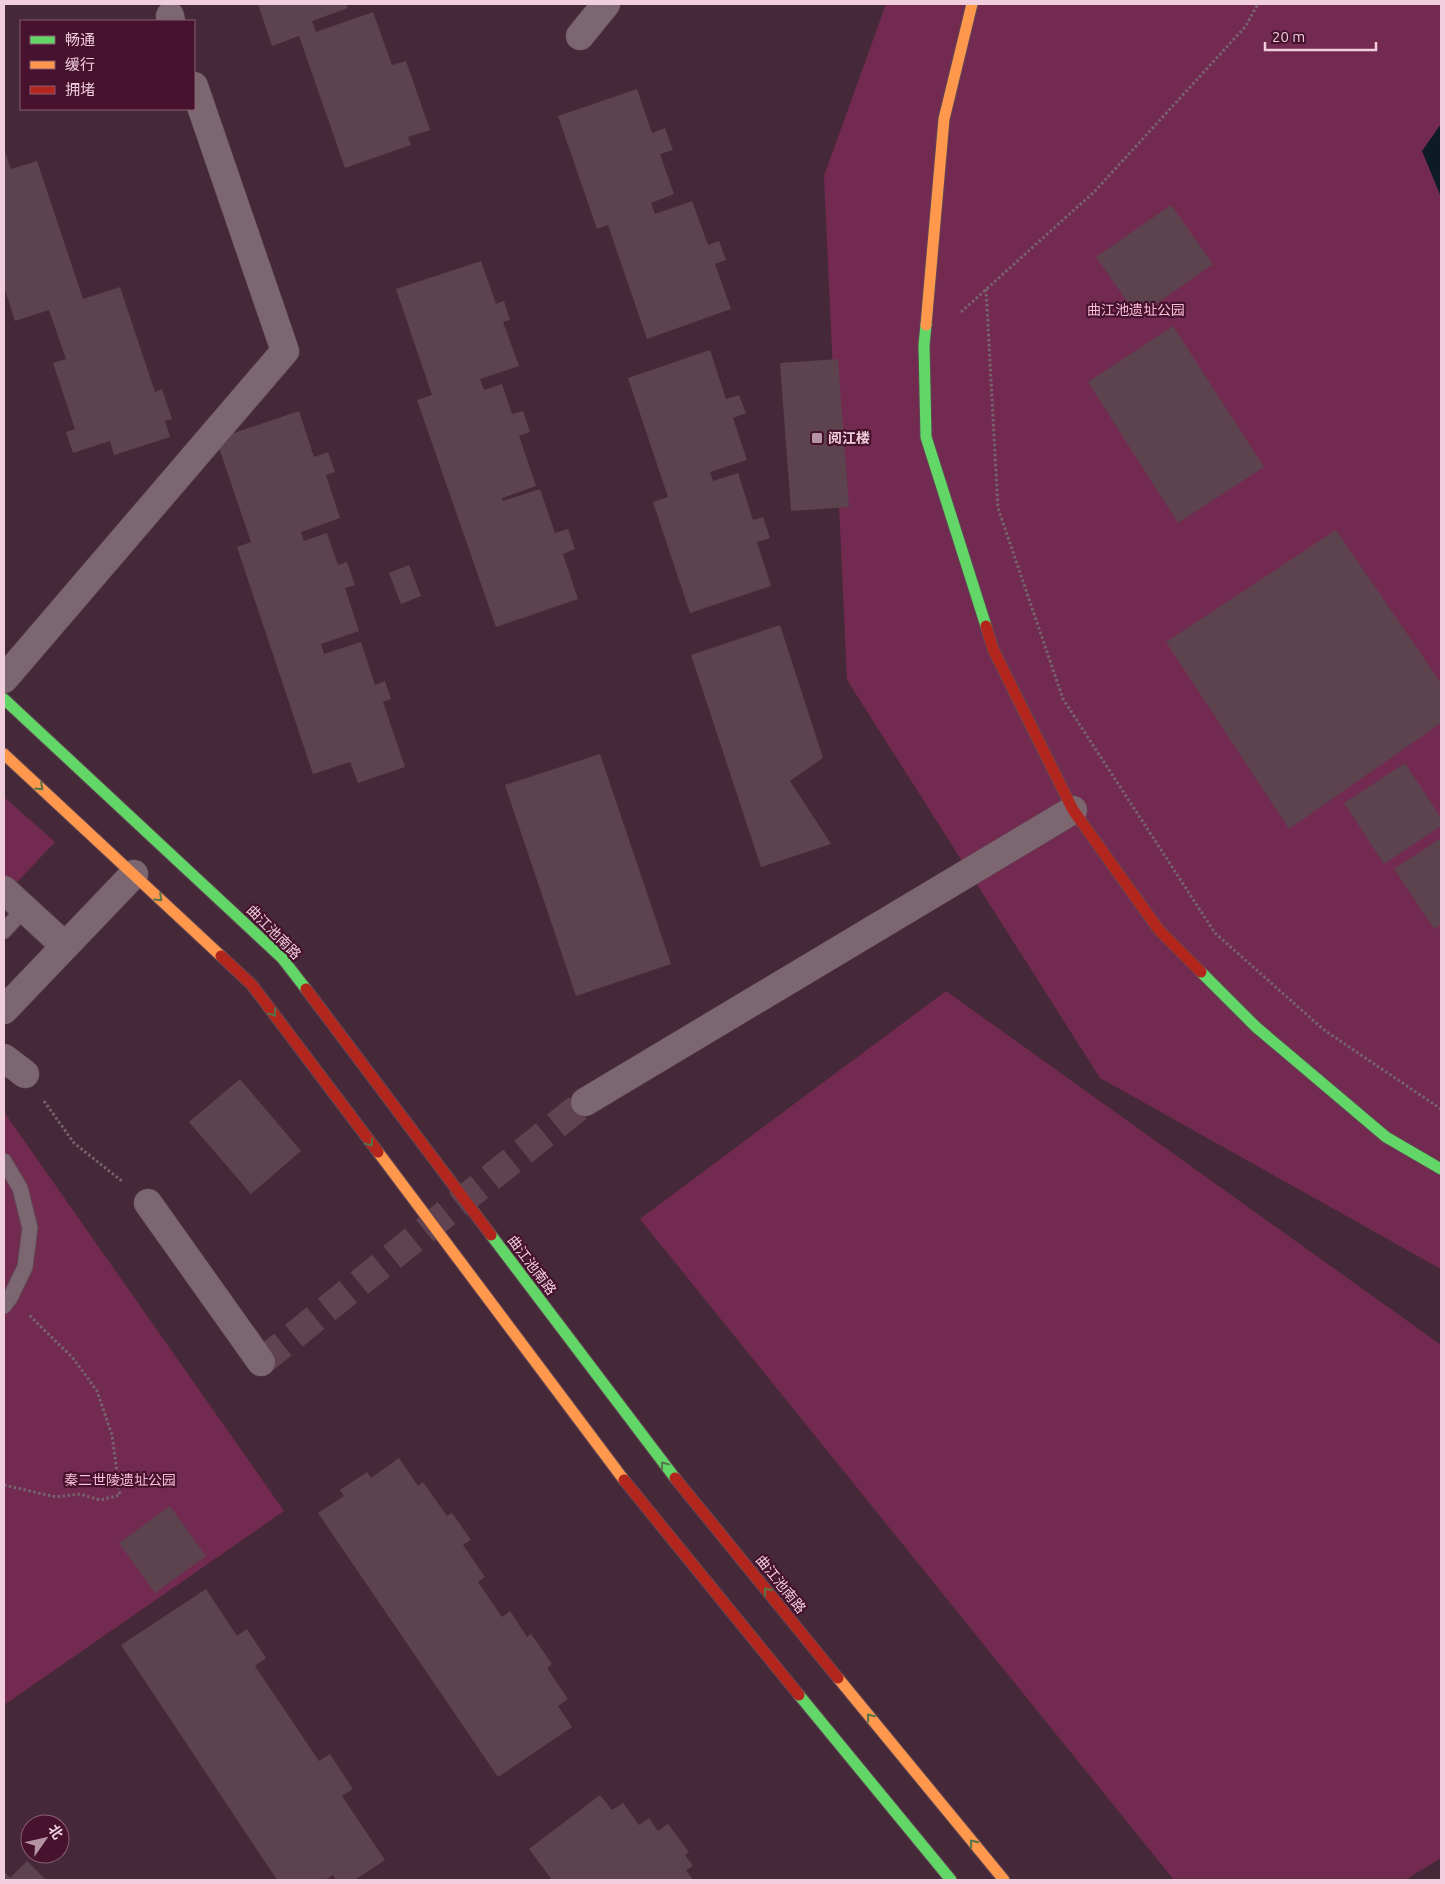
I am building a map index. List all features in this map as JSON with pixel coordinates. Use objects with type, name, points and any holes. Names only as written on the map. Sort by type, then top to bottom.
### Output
[{"type":"main road","points":[[972,4],[944,119],[924,345],[926,437],[993,649],[1073,810],[1160,930],[1256,1027],[1386,1137],[1441,1169]]},
{"type":"main road","name":"曲江池南路","points":[[4,699],[282,958],[668,1470],[1004,1880]]},
{"type":"main road","points":[[4,754],[252,985],[635,1495],[951,1880]]},
{"type":"street","points":[[580,36],[606,4]]},
{"type":"street","points":[[4,679],[285,352],[195,89]]},
{"type":"street","points":[[585,1102],[1073,810]]},
{"type":"street","points":[[4,1010],[134,874]]},
{"type":"street","points":[[4,890],[65,946]]},
{"type":"street","points":[[4,1058],[25,1074]]},
{"type":"street","points":[[148,1203],[261,1362]]},
{"type":"lane","points":[[4,931],[24,909]]},
{"type":"lane","points":[[4,1161],[20,1188],[30,1228],[25,1267],[7,1302]]},
{"type":"path","points":[[924,345],[1095,190],[1245,27],[1258,4]]},
{"type":"path","points":[[986,289],[998,508],[1063,699],[1215,933],[1324,1030],[1441,1109]]},
{"type":"path","points":[[25,1074],[74,1142],[148,1203]]},
{"type":"path","points":[[4,1485],[56,1496],[80,1494],[100,1500],[120,1495],[112,1435],[97,1391],[73,1358],[7,1302]]},
{"type":"green space","name":"曲江池遗址公园","points":[[886,4],[1441,4],[1441,1269],[1100,1078],[847,680],[824,176]]},
{"type":"green space","points":[[4,797],[55,842],[4,896]]},
{"type":"green space","points":[[946,991],[1441,1345],[1441,1858],[1405,1880],[1174,1880],[640,1219]]},
{"type":"green space","name":"秦二世陵遗址公园","points":[[4,1112],[284,1511],[4,1705]]},
{"type":"water","points":[[1441,124],[1441,197],[1422,151]]},
{"type":"building","points":[[258,4],[346,4],[348,8],[312,21],[316,32],[373,12],[392,65],[406,61],[430,130],[408,137],[411,145],[345,168],[299,36],[272,46]]},
{"type":"building","points":[[637,89],[652,133],[665,128],[673,150],[660,154],[674,194],[651,203],[655,214],[692,201],[708,245],[719,241],[726,260],[715,264],[731,309],[647,339],[608,225],[597,229],[558,116]]},
{"type":"building","points":[[4,149],[11,169],[37,161],[83,299],[120,287],[155,392],[162,389],[172,419],[165,421],[170,437],[114,455],[110,441],[73,453],[66,432],[75,429],[53,363],[66,359],[49,310],[15,321],[4,287]]},
{"type":"building","points":[[1171,205],[1213,264],[1138,317],[1096,257]]},
{"type":"building","points":[[481,261],[496,304],[504,301],[510,320],[503,322],[519,366],[480,379],[484,390],[502,384],[512,414],[523,411],[530,432],[519,436],[536,486],[502,498],[503,501],[540,489],[555,533],[568,529],[575,549],[563,554],[578,599],[496,627],[417,400],[432,395],[396,289]]},
{"type":"building","points":[[1173,326],[1264,467],[1178,523],[1088,382]]},
{"type":"building","points":[[710,350],[726,399],[739,395],[746,413],[733,418],[747,460],[710,472],[713,481],[738,473],[753,520],[763,517],[770,538],[757,542],[771,586],[690,613],[653,502],[668,497],[628,378]]},
{"type":"building","points":[[838,359],[849,507],[791,511],[780,363]]},
{"type":"building","points":[[299,411],[314,457],[328,452],[335,472],[326,475],[340,518],[301,532],[304,541],[327,533],[338,565],[347,562],[355,585],[345,588],[359,631],[321,644],[324,654],[361,642],[375,685],[385,681],[391,699],[383,702],[405,767],[358,783],[350,762],[313,774],[237,547],[251,542],[216,439]]},
{"type":"building","points":[[1336,530],[1441,683],[1441,723],[1289,829],[1166,642]]},
{"type":"building","points":[[409,565],[421,596],[401,604],[389,573]]},
{"type":"building","points":[[780,625],[823,758],[790,781],[831,844],[761,867],[691,655]]},
{"type":"building","points":[[600,754],[671,964],[576,996],[505,785]]},
{"type":"building","points":[[1405,763],[1441,818],[1441,826],[1384,864],[1344,803]]},
{"type":"building","points":[[1441,838],[1441,925],[1434,929],[1394,869]]},
{"type":"building","points":[[240,1079],[301,1151],[251,1194],[189,1122]]},
{"type":"building","points":[[399,1458],[418,1486],[423,1482],[447,1516],[452,1513],[471,1540],[463,1545],[485,1577],[478,1582],[502,1617],[510,1611],[527,1637],[531,1634],[552,1664],[547,1668],[568,1699],[558,1706],[572,1727],[498,1777],[318,1513],[344,1496],[340,1490],[367,1472],[371,1478]]},
{"type":"building","points":[[170,1506],[206,1556],[155,1593],[119,1543]]},
{"type":"building","points":[[206,1589],[237,1636],[247,1629],[266,1658],[255,1666],[319,1761],[330,1754],[353,1789],[342,1796],[385,1860],[355,1880],[336,1880],[333,1875],[325,1880],[277,1880],[121,1645]]},
{"type":"building","points":[[600,1795],[612,1810],[623,1803],[639,1825],[649,1818],[658,1831],[668,1824],[689,1852],[685,1855],[693,1866],[686,1870],[693,1880],[552,1880],[529,1849]]},
{"type":"building","points":[[24,1864],[30,1864],[46,1880],[4,1880],[4,1871],[10,1878]]},
{"type":"tunnel","points":[[261,1362],[585,1102]]},
{"type":"traffic: fast","points":[[926,325],[924,345],[926,437],[986,626]]},
{"type":"traffic: fast","points":[[4,699],[282,958],[306,989]]},
{"type":"traffic: fast","points":[[1201,972],[1256,1027],[1386,1137],[1441,1169]]},
{"type":"traffic: fast","points":[[491,1235],[675,1478]]},
{"type":"traffic: fast","points":[[799,1695],[951,1880]]},
{"type":"traffic: slow","points":[[926,325],[944,119],[972,4]]},
{"type":"traffic: slow","points":[[4,754],[221,956]]},
{"type":"traffic: slow","points":[[378,1152],[624,1480]]},
{"type":"traffic: slow","points":[[838,1678],[1004,1880]]},
{"type":"traffic: jam","points":[[986,626],[993,649],[1073,810],[1159,930],[1201,972]]},
{"type":"traffic: jam","points":[[221,956],[252,985],[378,1152]]},
{"type":"traffic: jam","points":[[306,989],[491,1235]]},
{"type":"traffic: jam","points":[[675,1478],[838,1678]]},
{"type":"traffic: jam","points":[[624,1480],[799,1695]]},
{"type":"place","name":"阅江楼","points":[[817,438]]}]
